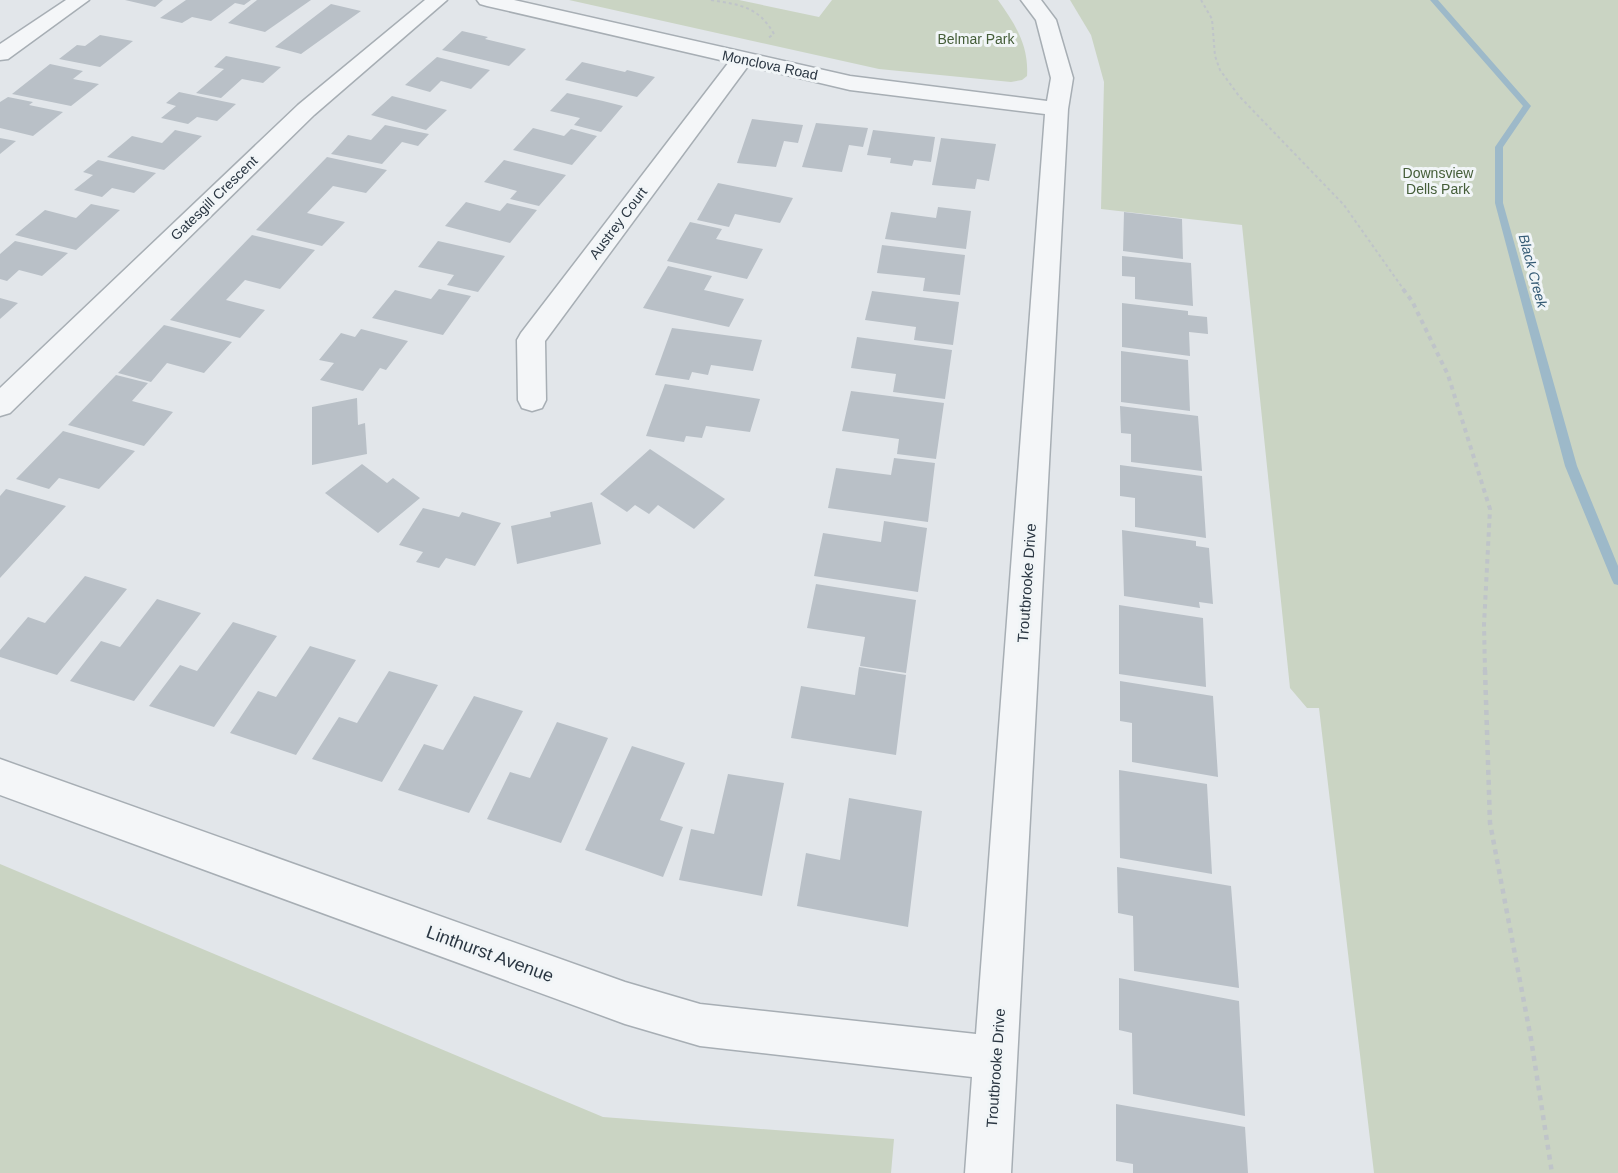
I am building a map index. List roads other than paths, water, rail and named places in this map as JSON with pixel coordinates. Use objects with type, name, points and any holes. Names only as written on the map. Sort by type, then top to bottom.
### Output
[{"type":"street","points":[[0,54],[79,0]]},
{"type":"street","name":"Gatesgill Crescent","points":[[0,405],[306,110],[437,0]]},
{"type":"street","name":"Monclova Road","points":[[487,0],[850,83],[1057,109]]},
{"type":"street","name":"Troutbrooke Drive","points":[[988,1173],[1057,109],[1062,78],[1047,20],[1031,0]]},
{"type":"street","name":"Austrey Court","points":[[531,400],[531,340],[742,59]]},
{"type":"street","name":"Linthurst Avenue","points":[[0,777],[625,1003],[700,1025],[997,1058]]},
{"type":"waterway","name":"Black Creek","points":[[1434,0],[1527,106],[1499,147],[1499,203],[1571,466],[1618,580]]},
{"type":"park label","name":"Belmar Park","points":[[976,39]]},
{"type":"park label","name":"Downsview Dells Park","points":[[1438,182]]}]
